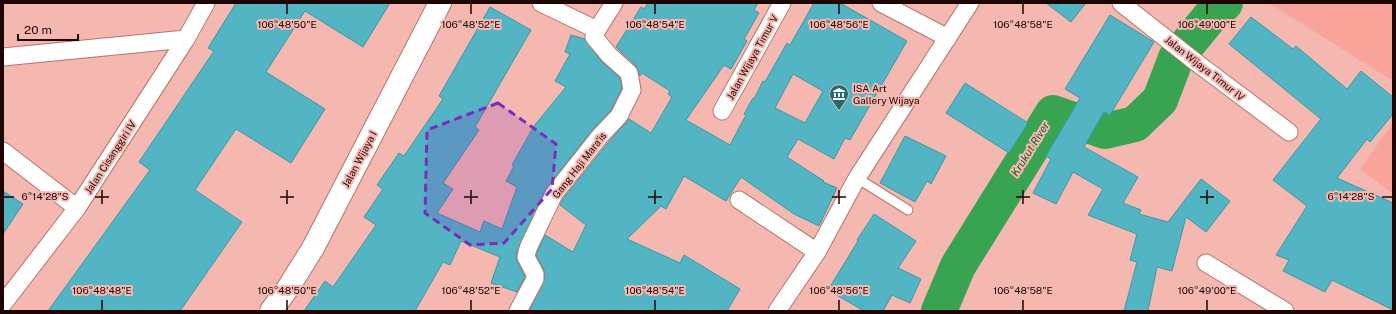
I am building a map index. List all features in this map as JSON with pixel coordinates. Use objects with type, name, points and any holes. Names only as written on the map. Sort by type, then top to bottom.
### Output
[{"type":"main road","name":"Jalan Wijaya I","points":[[271,311],[288,288],[312,248],[440,3]]},
{"type":"street","name":"Jalan Cisanggiri IV","points":[[3,304],[77,208],[186,39],[206,3]]},
{"type":"street","points":[[541,3],[596,30],[614,3]]},
{"type":"street","name":"Jalan Wijaya Timur V","points":[[722,111],[782,3]]},
{"type":"street","points":[[881,3],[948,38]]},
{"type":"street","points":[[777,311],[817,252],[857,178],[970,3]]},
{"type":"street","name":"Jalan Wijaya Timur IV","points":[[1121,3],[1197,63],[1289,132]]},
{"type":"street","name":"Gang Haji Mara'is","points":[[518,311],[535,274],[526,257],[529,246],[554,194],[600,136],[619,116],[632,90],[629,73],[609,55],[594,37],[596,30]]},
{"type":"street","points":[[3,56],[186,39]]},
{"type":"street","points":[[3,151],[77,208]]},
{"type":"street","points":[[739,200],[817,252]]},
{"type":"street","points":[[1206,263],[1285,311]]},
{"type":"lane","points":[[857,178],[908,210]]},
{"type":"highlighted area","points":[[498,103],[556,144],[552,189],[504,243],[470,245],[425,213],[427,130]]},
{"type":"shaded area","points":[[1269,3],[1393,3],[1393,81]]},
{"type":"shaded area","points":[[1393,123],[1393,194],[1360,169]]},
{"type":"building","points":[[236,3],[390,3],[363,47],[305,11],[266,72],[325,109],[291,163],[236,129],[195,190],[242,222],[180,311],[48,311],[150,170],[139,162],[214,51],[208,48]]},
{"type":"building","points":[[648,3],[758,3],[754,10],[759,13],[744,39],[747,41],[731,69],[724,65],[686,120],[730,145],[746,115],[744,114],[763,81],[765,82],[787,43],[790,45],[814,3],[840,3],[907,41],[850,140],[845,138],[834,159],[798,139],[787,157],[824,181],[823,182],[837,188],[819,226],[794,214],[741,177],[726,201],[684,176],[666,209],[661,206],[627,239],[680,263],[684,255],[740,289],[727,311],[529,311],[545,279],[544,270],[536,255],[545,235],[573,252],[586,225],[560,205],[563,199],[629,119],[651,133],[672,97],[668,94],[670,91],[642,73],[640,76],[636,66],[616,47],[641,7],[644,9]],"holes":[[[793,74],[823,91],[805,123],[775,108]]]},
{"type":"building","points":[[1046,3],[1086,3],[1071,22]]},
{"type":"building","points":[[490,7],[531,30],[475,127],[479,130],[443,183],[453,189],[437,213],[480,232],[484,221],[502,229],[517,187],[506,181],[514,166],[512,165],[534,126],[566,87],[555,81],[570,54],[565,52],[571,35],[585,39],[601,61],[620,78],[622,88],[611,110],[592,130],[545,190],[516,255],[517,261],[525,277],[517,292],[491,283],[500,257],[461,241],[450,265],[443,262],[415,311],[304,311],[325,281],[333,287],[376,225],[364,217],[383,189],[377,185],[399,153],[404,156],[443,99],[439,96]]},
{"type":"building","points":[[1110,15],[1154,42],[1110,115],[1104,112],[1084,147],[1138,177],[1123,203],[1141,210],[1139,214],[1168,222],[1201,179],[1230,201],[1206,232],[1186,217],[1172,271],[1157,267],[1148,311],[1124,311],[1137,262],[1130,260],[1137,234],[1088,215],[1103,189],[1073,172],[1056,204],[1033,193],[1051,159],[1046,156],[1080,98],[1065,89]]},
{"type":"building","points":[[1251,17],[1293,49],[1296,46],[1347,89],[1361,71],[1393,97],[1393,114],[1370,142],[1367,139],[1337,178],[1393,203],[1393,310],[1332,280],[1325,292],[1283,271],[1289,260],[1276,255],[1307,206],[1273,180],[1321,119],[1229,44]]},
{"type":"building","points":[[965,83],[1028,123],[1009,153],[946,113]]},
{"type":"building","points":[[905,136],[946,156],[931,184],[927,181],[915,202],[880,183]]},
{"type":"building","points":[[3,191],[23,204],[3,234]]},
{"type":"building","points":[[874,214],[916,241],[898,268],[921,279],[910,303],[892,295],[883,311],[864,311],[828,290]]},
{"type":"waterway","name":"Krukut River","points":[[939,311],[958,266],[1053,113],[1105,131],[1135,124],[1160,100],[1176,58],[1209,18],[1225,3]]},
{"type":"place","name":"ISA Art Gallery Wijaya","points":[[839,111]]}]
